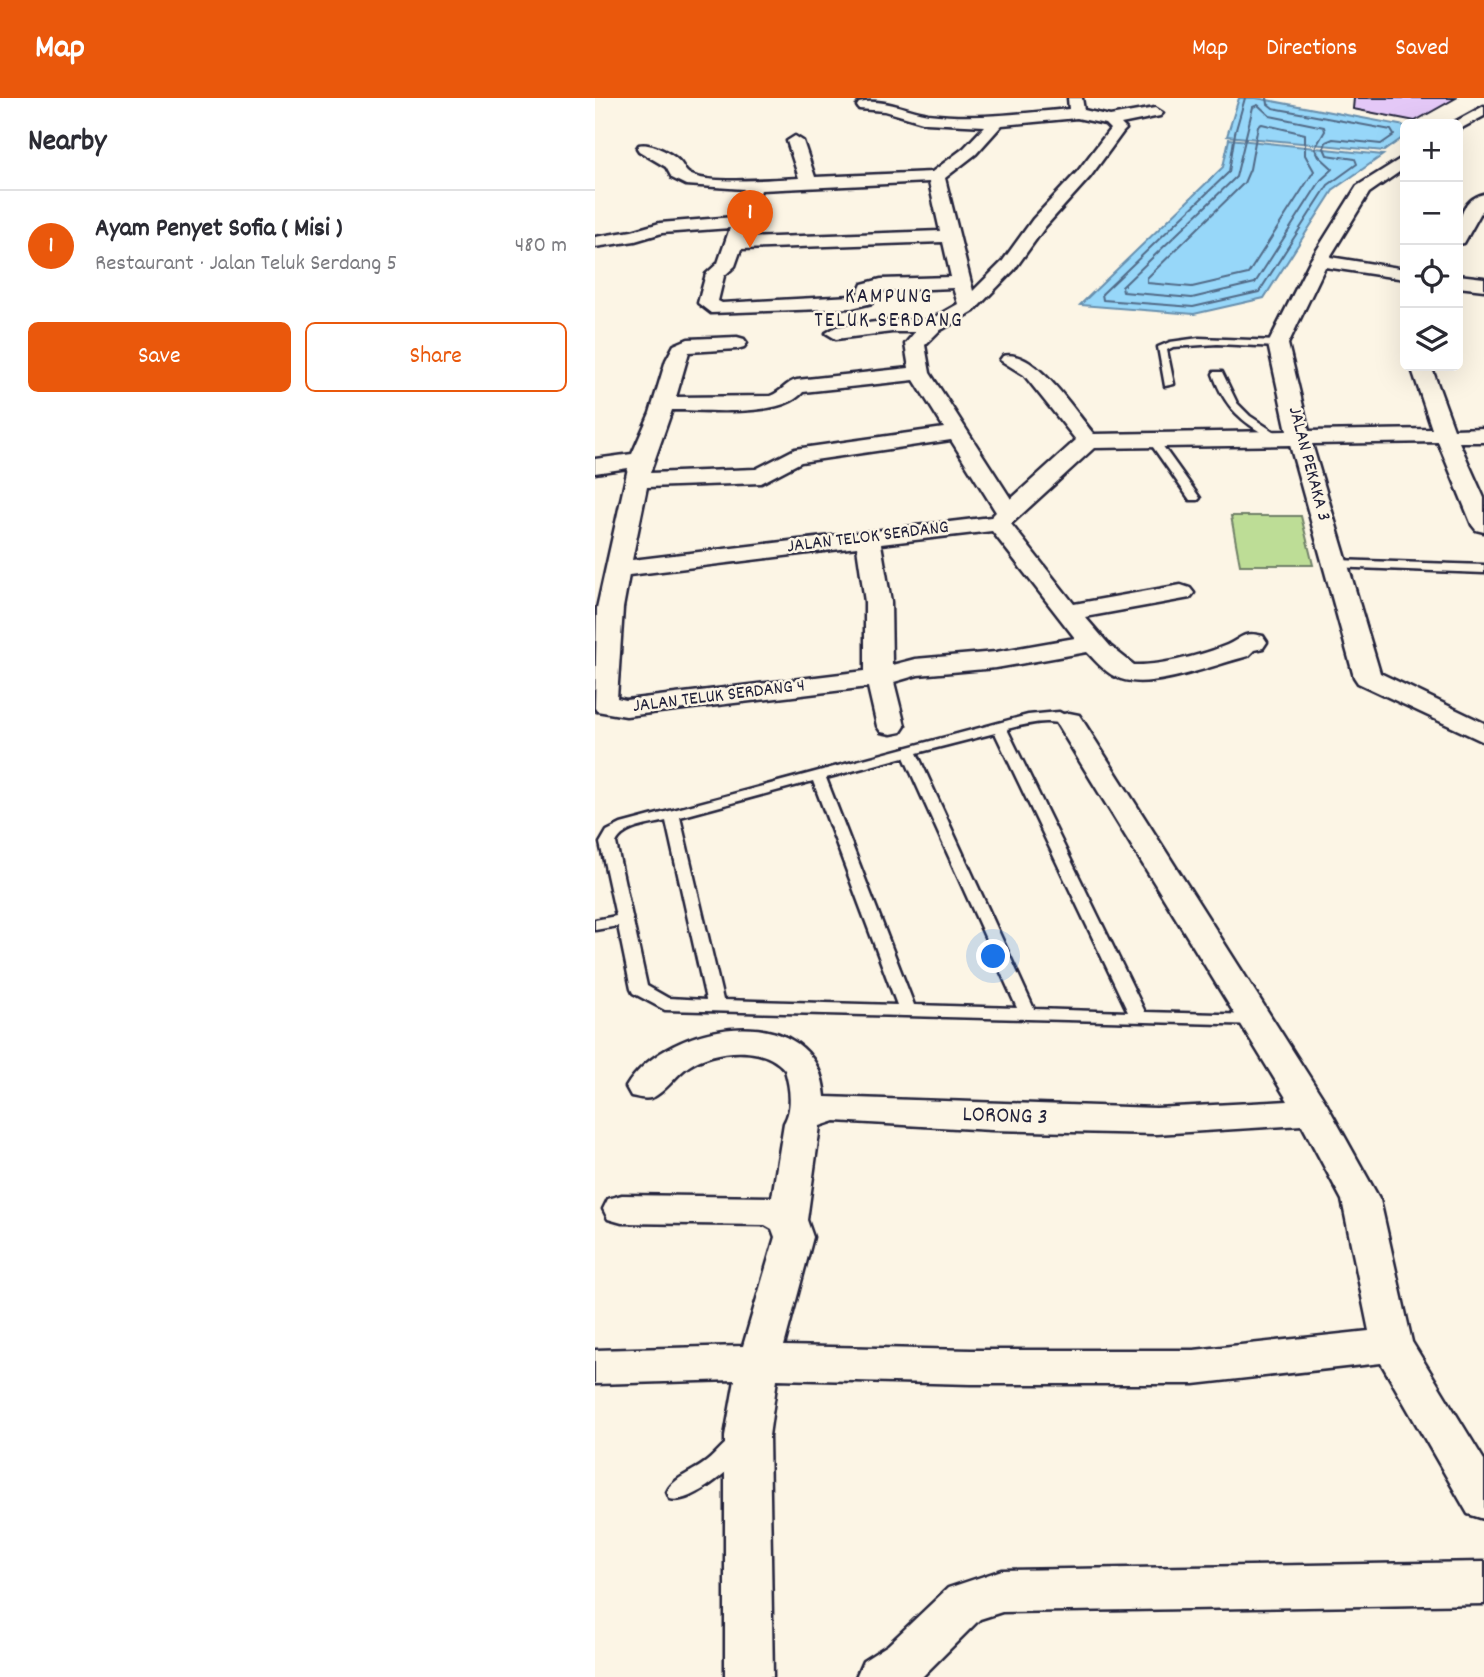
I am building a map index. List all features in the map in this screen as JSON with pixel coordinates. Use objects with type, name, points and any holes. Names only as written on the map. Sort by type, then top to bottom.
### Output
[{"type":"street","points":[[864,106],[886,107],[916,116],[997,122],[1076,105],[1110,121],[1118,129],[1084,174],[1039,223],[1008,266],[967,307],[932,327],[915,344],[920,373],[957,433],[1003,518],[1069,612],[1115,667],[1124,673],[1135,674],[1239,650],[1246,643],[1254,642]]},
{"type":"street","points":[[1463,123],[1484,110]]},
{"type":"street","points":[[1110,121],[1155,113]]},
{"type":"street","points":[[898,131],[916,116]]},
{"type":"street","points":[[645,148],[673,164],[678,175],[692,182],[754,185],[936,177],[970,151],[997,122]]},
{"type":"street","points":[[1463,127],[1484,132]]},
{"type":"street","points":[[795,141],[808,182]]},
{"type":"street","points":[[1278,344],[1319,261],[1363,190],[1400,164]]},
{"type":"street","points":[[936,177],[967,307]]},
{"type":"street","points":[[754,185],[726,266],[715,274],[708,303],[711,307],[719,309],[852,302],[865,299],[867,290],[875,286],[961,282]]},
{"type":"street","points":[[1463,229],[1474,206],[1484,199]]},
{"type":"street","points":[[595,242],[635,236],[660,228],[741,222]]},
{"type":"street","points":[[734,244],[950,236]]},
{"type":"street","points":[[1319,261],[1400,273]]},
{"type":"street","points":[[1463,282],[1484,284]]},
{"type":"street","points":[[836,333],[892,326],[932,327]]},
{"type":"street","name":"JALAN TELUK SERDANG 4","points":[[737,343],[698,343],[681,349],[639,470],[617,569],[603,608],[602,695],[607,705],[626,708],[879,678]]},
{"type":"street","name":"JALAN PEKAKA 3","points":[[1278,344],[1299,437],[1368,677],[1484,734]]},
{"type":"street","points":[[1010,360],[1031,371],[1088,441]]},
{"type":"street","points":[[1423,371],[1445,434],[1484,525]]},
{"type":"street","points":[[663,404],[772,402],[788,397],[797,386],[920,373]]},
{"type":"street","points":[[595,466],[761,475],[795,456],[957,433]]},
{"type":"street","points":[[1003,518],[1088,441],[1484,435]]},
{"type":"street","name":"JALAN TELOK SERDANG","points":[[617,569],[1003,518]]},
{"type":"street","points":[[868,537],[878,602],[879,678],[891,726]]},
{"type":"street","points":[[1069,612],[1181,593]]},
{"type":"street","points":[[879,678],[915,667],[996,660],[1094,643]]},
{"type":"street","points":[[1069,721],[1314,1112],[1361,1200],[1392,1345],[1484,1500]]},
{"type":"street","points":[[644,1087],[661,1068],[689,1050],[747,1040],[786,1052],[801,1064],[804,1072],[808,1114],[801,1123],[788,1220],[794,1237],[759,1362],[747,1436],[749,1677]]},
{"type":"street","name":"LORONG 3","points":[[808,1114],[835,1108],[991,1117],[1156,1121],[1314,1112]]},
{"type":"street","points":[[622,1209],[770,1211],[788,1220]]},
{"type":"street","points":[[595,1367],[759,1362],[971,1367],[1194,1367],[1392,1345]]},
{"type":"street","points":[[880,1677],[905,1661],[965,1603],[1002,1591],[1484,1583]]},
{"type":"lane","points":[[1169,384],[1162,349],[1165,346],[1185,343],[1278,344]]},
{"type":"lane","points":[[1218,374],[1226,399],[1246,418],[1275,437]]},
{"type":"lane","points":[[1153,440],[1194,498]]},
{"type":"lane","points":[[1336,564],[1484,569]]},
{"type":"lane","points":[[1069,721],[1047,715],[626,827],[612,834],[608,843],[639,989],[666,1004],[1256,1021]]},
{"type":"lane","points":[[999,727],[1139,1017]]},
{"type":"lane","points":[[909,751],[1028,1014]]},
{"type":"lane","points":[[818,776],[908,1011]]},
{"type":"lane","points":[[672,815],[716,1006]]},
{"type":"lane","points":[[595,925],[625,920]]},
{"type":"lane","points":[[678,1492],[715,1469],[747,1436]]},
{"type":"green space","points":[[1231,516],[1301,516],[1313,565],[1240,565]]},
{"type":"water","points":[[1239,98],[1256,98],[1400,125],[1400,140],[1384,151],[1227,136]]},
{"type":"water","points":[[1229,139],[1383,155],[1334,189],[1264,298],[1194,314],[1080,305],[1223,167]]},
{"type":"building","points":[[1354,98],[1456,98],[1419,119],[1353,109]]},
{"type":"place","name":"Ayam Penyet Sofia ( Misi )","points":[[750,248]]},
{"type":"district","name":"KAMPUNG TELUK SERDANG","points":[[889,310]]}]
